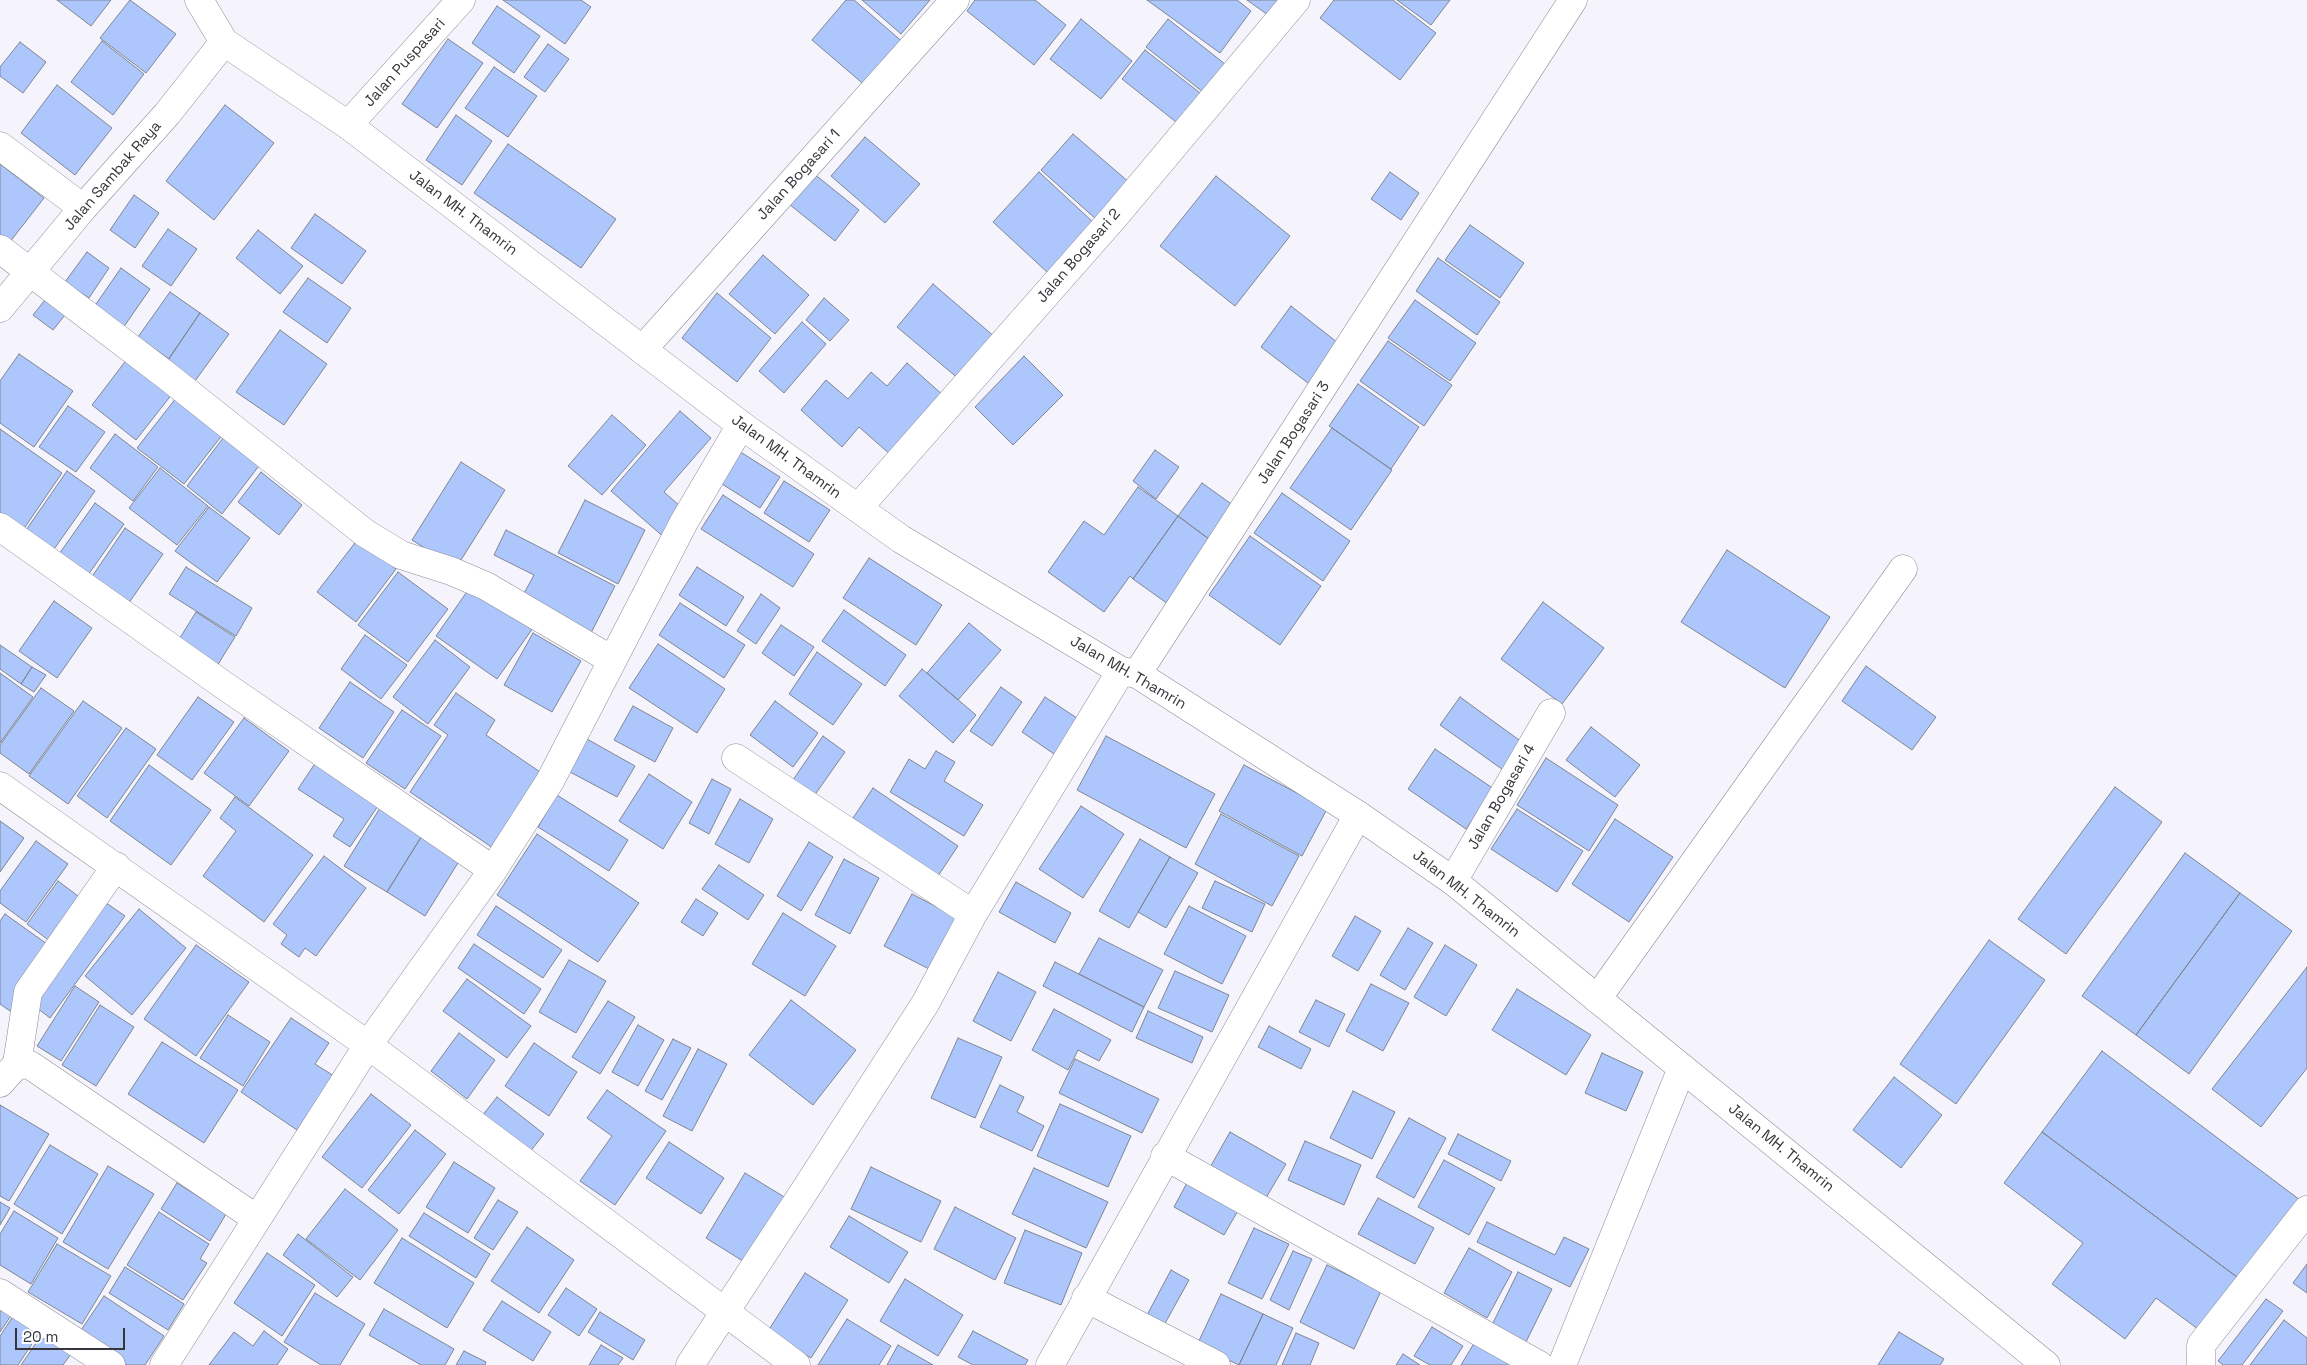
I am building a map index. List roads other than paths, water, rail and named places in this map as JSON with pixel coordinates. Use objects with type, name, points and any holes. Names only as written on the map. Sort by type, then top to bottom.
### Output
[{"type":"street","name":"Jalan MH. Thamrin","points":[[199,0],[224,42],[348,125],[741,425],[901,539],[1129,673],[1358,815],[1453,881],[2046,1365]]},
{"type":"street","name":"Jalan Puspasari","points":[[348,125],[461,0]]},
{"type":"street","name":"Jalan Bogasari 1","points":[[642,350],[955,0]]},
{"type":"street","name":"Jalan Bogasari 2","points":[[858,508],[1115,216],[1296,0]]},
{"type":"street","name":"Jalan Bogasari 3","points":[[690,1365],[925,1004],[973,914],[1129,673],[1450,192],[1573,0]]},
{"type":"street","name":"Jalan Sambak Raya","points":[[0,308],[83,208],[168,114],[224,42]]},
{"type":"street","points":[[0,146],[83,208]]},
{"type":"street","points":[[0,249],[167,376],[365,533],[401,555],[451,571],[486,586],[612,660]]},
{"type":"street","points":[[164,1365],[368,1045],[493,870],[550,781],[684,522],[741,425]]},
{"type":"street","points":[[0,526],[222,684],[493,870]]},
{"type":"street","points":[[1597,999],[1903,569]]},
{"type":"street","name":"Jalan Bogasari 4","points":[[1453,881],[1551,713]]},
{"type":"street","points":[[736,758],[973,914]]},
{"type":"street","points":[[0,786],[368,1045],[796,1365]]},
{"type":"street","points":[[1050,1365],[1165,1156],[1358,815]]},
{"type":"street","points":[[9,1074],[28,992],[116,866]]},
{"type":"street","points":[[9,1074],[30,1065],[257,1219]]},
{"type":"street","points":[[1562,1365],[1682,1068]]},
{"type":"street","points":[[1165,1156],[1540,1365]]},
{"type":"street","points":[[2201,1365],[2201,1345],[2307,1210]]},
{"type":"street","points":[[0,1293],[111,1365]]},
{"type":"street","points":[[1086,1298],[1216,1365]]}]
